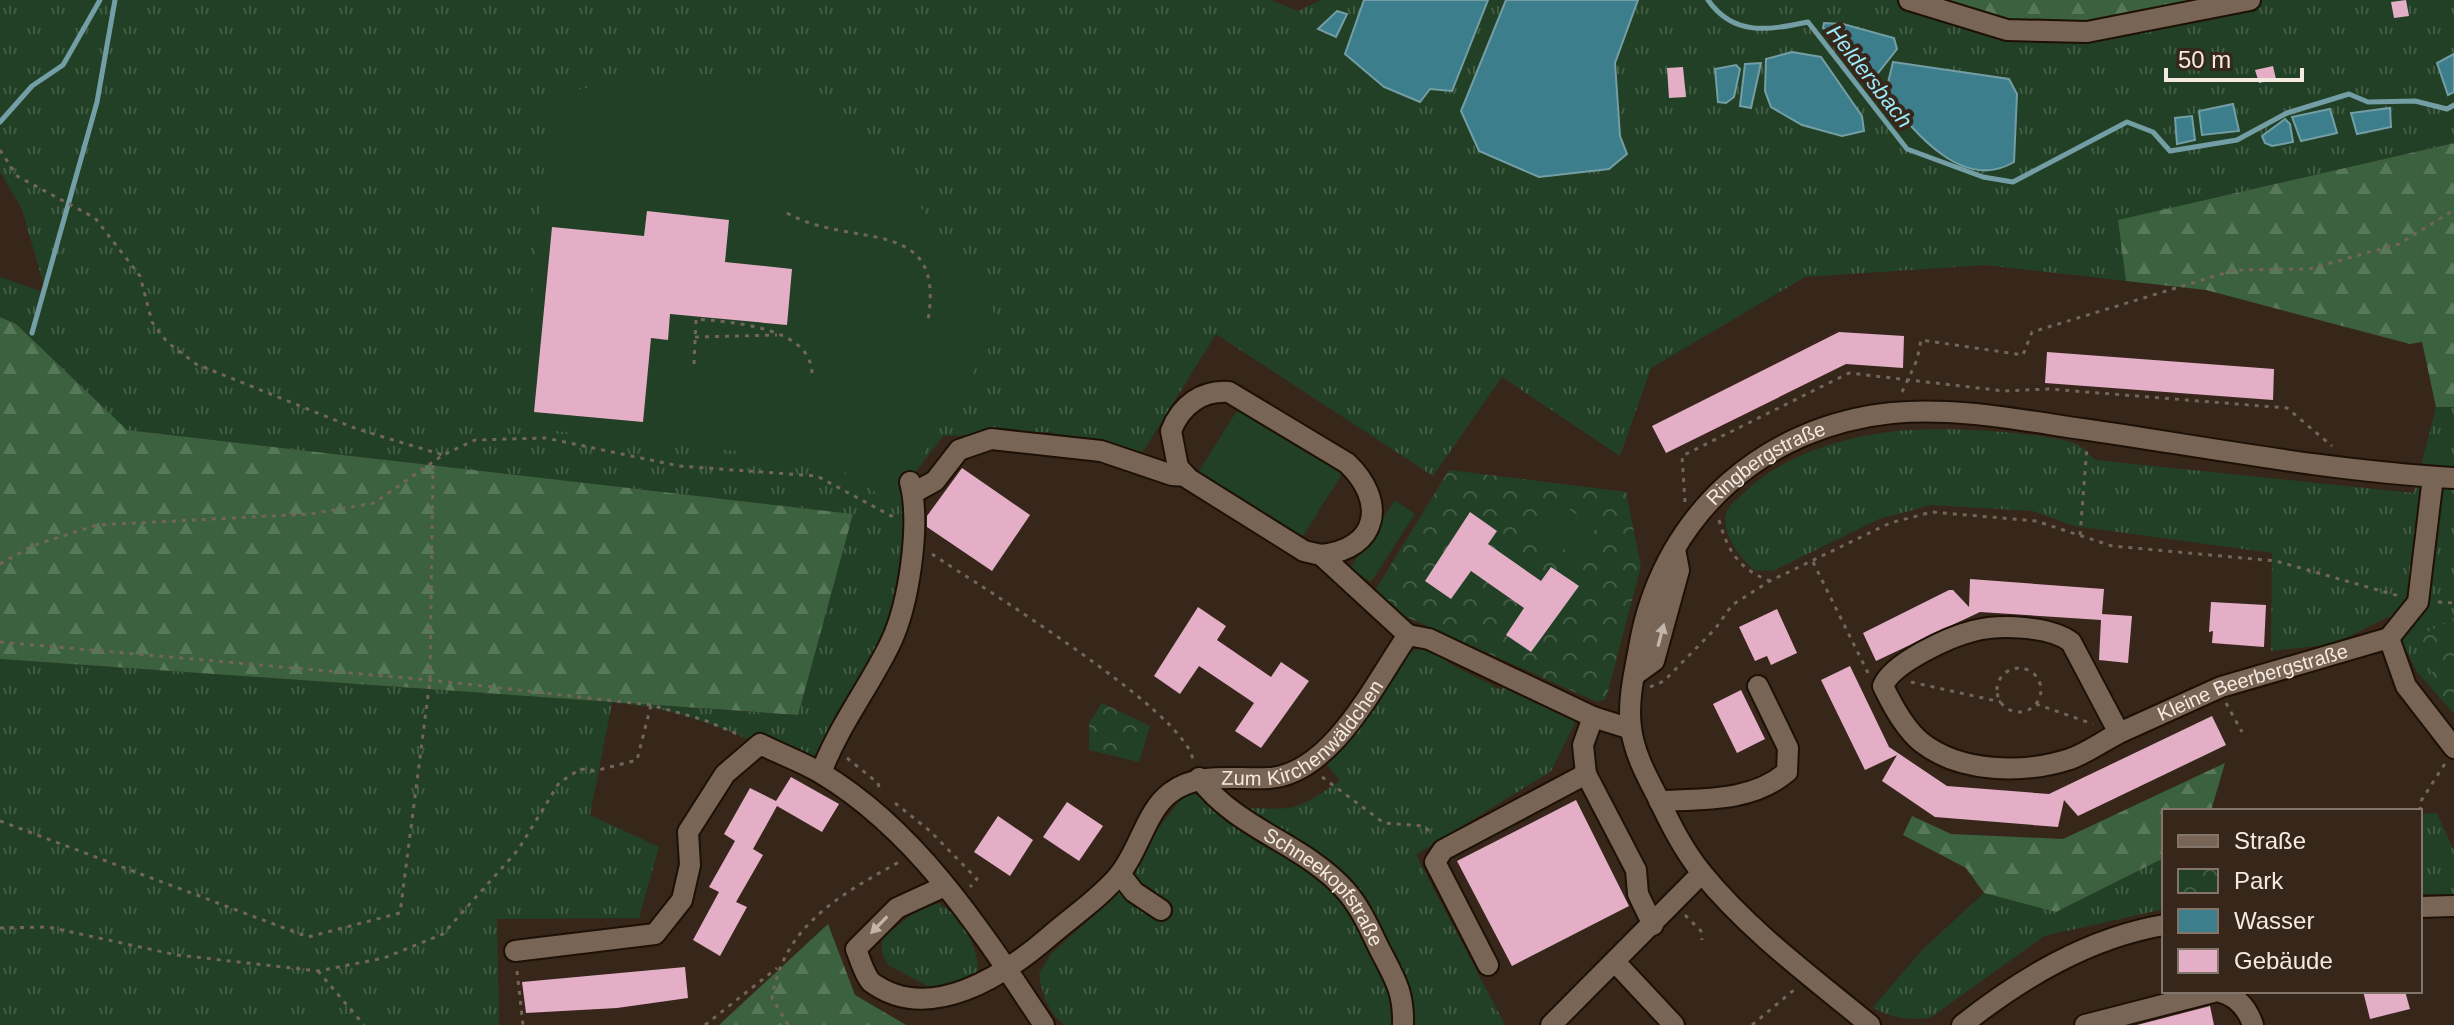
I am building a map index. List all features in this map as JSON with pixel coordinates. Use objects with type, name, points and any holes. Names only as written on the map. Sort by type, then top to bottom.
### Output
[{"type":"street","points":[[1909,0],[2007,30],[2087,32],[2250,0]]},
{"type":"street","points":[[1229,392],[1347,463],[1370,491],[1374,511],[1357,545],[1342,553],[1321,555],[1304,551],[1186,476],[1178,467],[1172,447],[1175,419],[1188,403],[1201,396],[1229,392]]},
{"type":"street","name":"Ringbergstraße","points":[[1870,1025],[1754,927],[1702,873],[1642,767],[1631,729],[1629,707],[1653,590],[1675,549],[1713,495],[1756,461],[1790,442],[1831,426],[1890,413],[1934,412],[2089,430],[2362,471],[2444,478]]},
{"type":"street","points":[[821,773],[835,735],[890,644],[903,610],[913,534],[911,488],[935,481],[959,450],[991,439],[1101,451],[1172,475],[1186,476]]},
{"type":"street","points":[[2444,478],[2418,602],[2389,638],[2406,686],[2454,748]]},
{"type":"street","points":[[1321,555],[1408,635],[1429,639],[1498,669],[1593,717],[1631,729]]},
{"type":"street","name":"Kleine Beerbergstraße","points":[[2119,733],[2071,642],[2058,632],[1971,631],[1896,667],[1883,686],[1906,725],[1922,742],[1957,759],[2010,769],[2072,758],[2221,687],[2389,638]]},
{"type":"street","name":"Zum Kirchenwäldchen","points":[[1008,971],[1120,874],[1166,796],[1199,778],[1273,778],[1305,766],[1336,740],[1408,635]]},
{"type":"street","points":[[1659,801],[1748,793],[1773,784],[1787,772],[1788,748],[1758,686]]},
{"type":"street","points":[[1593,717],[1583,745],[1586,774],[1636,870],[1638,894],[1653,925]]},
{"type":"street","points":[[515,951],[655,934],[682,900],[690,865],[688,832],[725,774],[760,744],[821,773],[866,805],[916,852],[1008,971],[1044,1025]]},
{"type":"street","points":[[1488,965],[1435,862],[1443,850],[1586,774]]},
{"type":"street","name":"Schneekopfstraße","points":[[1199,778],[1214,798],[1321,868],[1345,890],[1360,910],[1404,996],[1403,1025]]},
{"type":"street","points":[[1551,1025],[1616,963],[1702,873]]},
{"type":"street","points":[[1120,874],[1134,892],[1161,910]]},
{"type":"street","points":[[945,886],[897,908],[856,949],[870,981],[899,1003],[931,1010],[958,1003],[1008,971]]},
{"type":"street","points":[[2422,907],[2454,906]]},
{"type":"street","points":[[1962,1025],[2005,991],[2062,958],[2162,926]]},
{"type":"street","points":[[1616,963],[1674,1025]]},
{"type":"street","points":[[2085,1025],[2209,993]]},
{"type":"street","points":[[2226,993],[2243,1005],[2253,1025]]},
{"type":"path","points":[[0,150],[17,176],[95,218],[140,276],[152,322],[167,342],[196,364],[357,429],[443,455]]},
{"type":"path","points":[[1890,413],[1910,379],[1921,340],[2023,355],[2032,332],[2235,270],[2309,269],[2399,244],[2454,210]]},
{"type":"path","points":[[787,213],[828,230],[891,241],[912,249],[928,268],[928,320]]},
{"type":"path","points":[[694,364],[696,319],[742,322],[777,335],[809,355],[812,375]]},
{"type":"path","points":[[695,337],[777,335]]},
{"type":"path","points":[[2080,535],[2089,430]]},
{"type":"path","points":[[0,564],[32,546],[97,525],[310,514],[374,503],[433,461],[475,440],[546,438],[679,466],[817,476],[913,534],[1162,716],[1191,749],[1199,778]]},
{"type":"path","points":[[0,821],[308,937],[400,913],[430,680],[433,461]]},
{"type":"path","points":[[1713,495],[1731,554],[1749,573],[1770,581]]},
{"type":"path","points":[[1635,678],[1653,688],[1664,681],[1715,629],[1732,605],[1770,581],[1890,523],[1932,512],[2036,521],[2112,546],[2276,561],[2418,602],[2454,603]]},
{"type":"path","points":[[0,642],[430,680],[651,705],[704,720],[760,744]]},
{"type":"path","points":[[2035,704],[2041,688],[2035,675],[2016,668],[2003,675],[1997,688],[2006,708],[2020,712],[2035,704],[2119,733]]},
{"type":"path","points":[[2221,687],[2242,732]]},
{"type":"path","points":[[0,928],[48,927],[177,955],[318,971],[384,958],[443,934],[518,850],[559,783],[580,769],[595,771],[637,760],[651,705]]},
{"type":"path","points":[[1305,766],[1384,823],[1430,830],[1443,850]]},
{"type":"path","points":[[2421,809],[2436,778]]},
{"type":"path","points":[[705,1025],[777,968],[822,908],[916,852]]},
{"type":"path","points":[[1673,901],[1701,931],[1702,940]]},
{"type":"path","points":[[515,951],[523,1025]]},
{"type":"path","points":[[777,968],[772,998],[788,1025]]},
{"type":"path","points":[[318,971],[364,1025]]},
{"type":"path","points":[[1752,1025],[1812,975]]},
{"type":"green space","points":[[0,0],[1271,0],[1298,11],[1321,0],[1364,0],[1345,54],[1384,87],[1420,102],[1430,89],[1453,90],[1488,0],[1506,0],[1461,111],[1479,151],[1540,177],[1620,136],[1615,63],[1638,0],[2454,0],[2454,143],[2119,220],[2126,281],[1985,265],[1805,277],[1651,368],[1620,456],[1502,377],[1433,476],[1216,334],[1139,458],[1050,432],[943,436],[904,487],[903,610],[821,773],[694,718],[612,703],[590,815],[659,847],[639,918],[497,919],[499,1025],[0,1025],[0,659],[797,715],[853,514],[126,430],[16,324],[0,317],[0,277],[46,293],[22,209],[0,172]]},
{"type":"green space","points":[[1909,0],[2211,0],[2087,24],[2007,30]]},
{"type":"green space","points":[[784,73],[826,96],[882,152],[1003,325],[891,502],[827,461],[520,427],[551,95],[642,77]]},
{"type":"green space","points":[[2454,143],[2454,407],[2436,407],[2422,342],[2410,344],[2206,290],[2126,281],[2118,220]]},
{"type":"green space","points":[[0,317],[16,324],[127,430],[853,514],[798,715],[0,659]]},
{"type":"green space","points":[[1241,404],[1345,469],[1300,541],[1196,476]]},
{"type":"green space","points":[[2436,407],[2454,407],[2454,714],[2418,673],[2388,617],[2334,644],[2271,651],[2272,553],[2074,526],[2033,511],[1931,505],[1879,519],[1773,571],[1753,570],[1732,544],[1726,528],[1725,519],[1730,506],[1761,479],[1800,456],[1867,435],[1929,429],[2054,438],[2074,443],[2096,460],[2414,493]]},
{"type":"green space","points":[[1449,470],[1626,492],[1641,566],[1606,699],[1597,702],[1396,612],[1373,594]]},
{"type":"green space","points":[[1552,498],[1596,528],[1576,557],[1532,527]]},
{"type":"green space","points":[[1395,500],[1415,514],[1371,582],[1350,568]]},
{"type":"green space","points":[[2454,618],[2454,711],[2437,690],[2421,635]]},
{"type":"green space","points":[[1431,645],[1451,655],[1448,663],[1501,690],[1506,682],[1576,721],[1551,771],[1416,855],[1505,1025],[1065,1025],[1059,1020],[1046,1002],[1039,973],[1051,954],[1111,900],[1136,870],[1151,838],[1188,790],[1231,816],[1251,809],[1288,808],[1315,797],[1340,781],[1327,765],[1345,747],[1401,660],[1412,651]]},
{"type":"green space","points":[[1102,703],[1150,726],[1139,762],[1089,750],[1089,723]]},
{"type":"green space","points":[[2225,763],[2212,809],[2162,809],[2162,859],[2056,912],[1984,893],[1966,868],[1903,835],[1912,816],[1951,834],[2063,839]]},
{"type":"green space","points":[[2437,813],[2454,851],[2454,895],[2422,894],[2422,814]]},
{"type":"green space","points":[[2162,859],[2162,909],[2044,936],[1930,1018],[1901,1018],[1873,1007],[1923,949],[1984,893],[2056,912]]},
{"type":"green space","points":[[938,903],[962,926],[973,947],[978,969],[977,979],[937,991],[888,965],[882,953],[882,938],[915,912]]},
{"type":"green space","points":[[828,924],[855,995],[906,1025],[719,1025]]},
{"type":"water","points":[[1364,0],[1488,0],[1452,91],[1430,89],[1420,102],[1384,87],[1345,54]]},
{"type":"water","points":[[1506,0],[1638,0],[1615,63],[1620,136],[1627,154],[1609,169],[1539,177],[1479,151],[1461,111]]},
{"type":"water","points":[[1337,11],[1347,14],[1336,37],[1318,29]]},
{"type":"water","points":[[1824,23],[1843,24],[1894,38],[1897,49],[1870,83],[1834,36],[1823,28]]},
{"type":"water","points":[[1792,52],[1821,57],[1862,116],[1864,131],[1842,136],[1802,125],[1771,107],[1765,91],[1766,59]]},
{"type":"water","points":[[2454,54],[2454,92],[2448,95],[2437,63]]},
{"type":"water","points":[[1893,62],[2009,79],[2017,94],[2014,162],[1995,169],[1976,170],[1941,154],[1910,125],[1885,95]]},
{"type":"water","points":[[1761,63],[1751,108],[1740,106],[1745,64]]},
{"type":"water","points":[[1736,65],[1740,69],[1734,97],[1726,103],[1718,102],[1715,69]]},
{"type":"water","points":[[2233,104],[2239,131],[2202,135],[2199,111]]},
{"type":"water","points":[[2390,108],[2391,127],[2357,134],[2351,113]]},
{"type":"water","points":[[2330,109],[2337,133],[2301,141],[2292,117]]},
{"type":"water","points":[[2192,116],[2195,140],[2177,144],[2175,118]]},
{"type":"water","points":[[2285,119],[2290,124],[2293,142],[2272,146],[2265,143],[2262,136]]},
{"type":"building","points":[[2406,0],[2409,16],[2394,18],[2391,2]]},
{"type":"building","points":[[2273,66],[2276,79],[2259,83],[2255,70]]},
{"type":"building","points":[[1683,67],[1686,97],[1669,98],[1667,68]]},
{"type":"building","points":[[647,211],[729,220],[725,262],[792,269],[787,325],[670,314],[668,340],[651,338],[643,422],[534,412],[552,227],[644,236]]},
{"type":"building","points":[[1839,332],[1904,336],[1903,368],[1846,364],[1666,453],[1652,426]]},
{"type":"building","points":[[2047,352],[2274,369],[2273,400],[2045,383]]},
{"type":"building","points":[[962,468],[1030,515],[992,571],[927,527],[927,516]]},
{"type":"building","points":[[1470,512],[1497,531],[1488,544],[1541,581],[1551,567],[1579,586],[1531,652],[1506,635],[1524,608],[1471,571],[1451,599],[1425,581]]},
{"type":"building","points":[[1970,579],[2104,589],[2102,614],[2132,616],[2128,663],[2099,660],[2101,620],[1980,612],[1876,661],[1863,633],[1949,590],[1953,590],[1969,607]]},
{"type":"building","points":[[2211,602],[2266,605],[2264,647],[2212,643],[2213,631],[2209,632]]},
{"type":"building","points":[[1198,607],[1226,626],[1217,640],[1271,677],[1281,662],[1309,681],[1261,748],[1235,731],[1254,703],[1199,666],[1180,694],[1154,676]]},
{"type":"building","points":[[1777,609],[1797,653],[1771,665],[1767,656],[1755,661],[1739,627]]},
{"type":"building","points":[[1850,666],[1889,747],[1947,786],[2049,794],[2212,716],[2226,745],[2078,816],[2064,800],[2058,827],[1935,817],[1882,781],[1897,755],[1865,770],[1821,680]]},
{"type":"building","points":[[1741,690],[1765,739],[1737,753],[1713,704]]},
{"type":"building","points":[[791,777],[839,804],[822,832],[777,806],[753,849],[763,855],[736,902],[747,907],[720,956],[693,940],[719,892],[709,887],[735,841],[724,834],[750,788],[776,801]]},
{"type":"building","points":[[1576,800],[1629,906],[1512,966],[1457,861]]},
{"type":"building","points":[[1067,802],[1103,826],[1079,861],[1043,837]]},
{"type":"building","points":[[998,816],[1033,840],[1010,876],[974,852]]},
{"type":"building","points":[[685,967],[688,998],[617,1008],[526,1013],[522,982]]},
{"type":"building","points":[[2364,993],[2406,993],[2410,1009],[2370,1019]]},
{"type":"building","points":[[2210,1006],[2214,1025],[2137,1025]]},
{"type":"waterway","points":[[0,122],[32,86],[63,65],[100,0]]},
{"type":"waterway","points":[[32,333],[97,102],[115,0]]},
{"type":"waterway","name":"Heldersbach","points":[[1708,0],[1729,20],[1753,28],[1808,22],[1907,149],[1983,177],[2013,182],[2127,122],[2153,132],[2170,151],[2237,140],[2287,113],[2349,94],[2368,102],[2415,101],[2447,109],[2454,105]]}]
